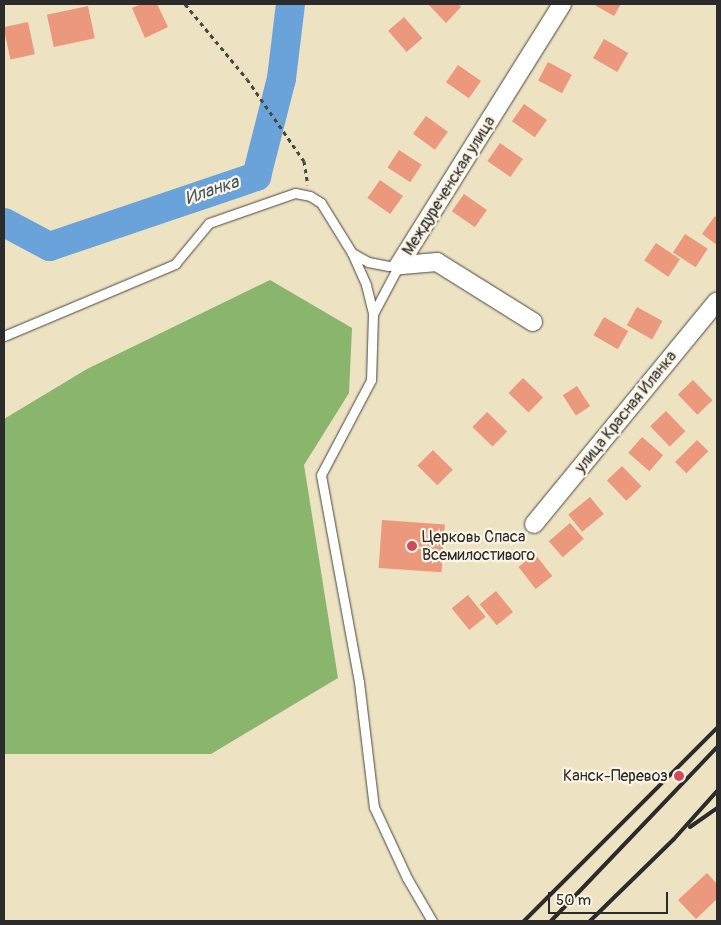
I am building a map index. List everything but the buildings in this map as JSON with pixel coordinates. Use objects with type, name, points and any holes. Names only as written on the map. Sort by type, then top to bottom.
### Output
[{"type":"street","name":"Междуреченская улица","points":[[399,265],[562,4]]},
{"type":"street","name":"Междуреченская улица","points":[[399,265],[436,262],[533,322]]},
{"type":"street","name":"улица Красная Иланка","points":[[534,524],[717,301]]},
{"type":"lane","points":[[4,336],[175,264],[209,223],[295,193],[310,196],[321,203],[352,253],[366,285],[373,314],[371,380],[321,475],[359,682],[374,807],[407,878],[432,921]]},
{"type":"lane","points":[[352,253],[368,262],[389,266],[399,265]]},
{"type":"lane","points":[[373,314],[399,265]]},
{"type":"path","points":[[184,4],[247,79],[304,161],[310,196]]},
{"type":"green space","points":[[270,280],[352,328],[349,393],[304,465],[338,678],[211,754],[4,754],[4,419],[87,369]]},
{"type":"waterway","name":"Иланка","points":[[4,222],[49,246],[256,176],[281,78],[290,4]]},
{"type":"railway","points":[[524,921],[717,728]]},
{"type":"railway","points":[[551,921],[717,747]]},
{"type":"railway","points":[[590,921],[674,839],[717,791]]},
{"type":"railway","points":[[690,827],[717,808]]},
{"type":"place","name":"Церковь Спаса Всемилостивого","points":[[412,546]]},
{"type":"place","name":"Канск-Перевоз","points":[[679,776]]}]
